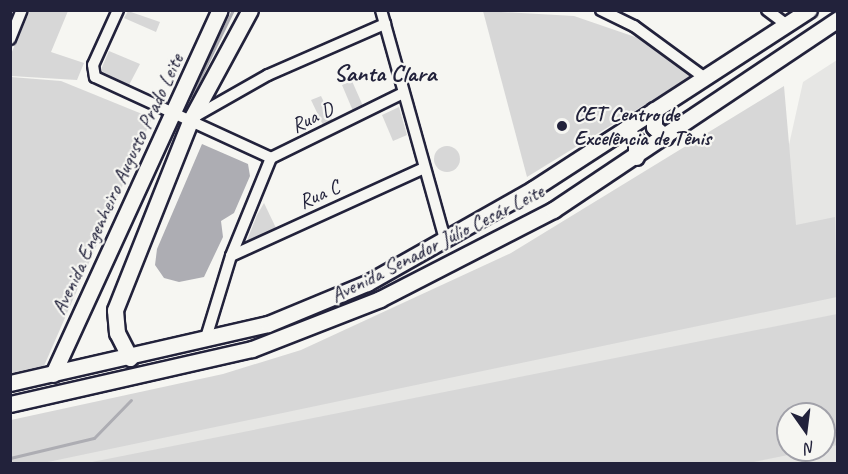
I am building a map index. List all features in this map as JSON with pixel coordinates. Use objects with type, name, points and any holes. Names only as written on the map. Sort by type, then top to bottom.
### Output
[{"type":"main road","name":"Avenida Engenheiro Augusto Prado Leite","points":[[53,374],[220,10]]},
{"type":"main road","name":"Avenida Engenheiro Augusto Prado Leite","points":[[130,358],[117,333],[115,310],[191,119],[250,10]]},
{"type":"main road","name":"Avenida Senador Júlio Cesár Leite","points":[[10,383],[205,340],[315,307],[445,239],[624,130],[809,10]]},
{"type":"main road","name":"Avenida Senador Júlio Cesár Leite","points":[[10,404],[252,349],[321,325],[553,210],[636,158],[837,20]]},
{"type":"main road","points":[[654,110],[654,127],[665,137]]},
{"type":"main road","points":[[624,130],[636,140],[636,158]]},
{"type":"street","points":[[10,39],[22,10]]},
{"type":"street","points":[[118,10],[93,65],[95,77],[191,119],[271,158],[231,256],[205,340]]},
{"type":"street","points":[[381,10],[401,94],[445,239]]},
{"type":"street","points":[[601,10],[634,26],[705,78]]},
{"type":"street","points":[[768,10],[787,25]]},
{"type":"street","points":[[191,119],[268,75],[385,24]]},
{"type":"street","name":"Rua D","points":[[271,158],[401,94]]},
{"type":"street","name":"Rua C","points":[[231,256],[424,168]]},
{"type":"shaded area","points":[[30,11],[68,11],[51,52],[84,63],[77,80],[11,76],[11,54]]},
{"type":"shaded area","points":[[128,11],[160,22],[156,32],[124,18]]},
{"type":"shaded area","name":"CET Centro de Excelência de Tênis","points":[[483,11],[574,16],[641,39],[693,75],[527,177]]},
{"type":"shaded area","points":[[109,51],[140,64],[128,87],[99,74]]},
{"type":"shaded area","points":[[837,60],[837,463],[11,464],[10,444],[757,288],[803,82]]},
{"type":"shaded area","points":[[11,77],[61,81],[152,118],[44,366],[11,373]]},
{"type":"shaded area","points":[[352,81],[363,106],[353,111],[342,85]]},
{"type":"shaded area","points":[[784,86],[796,225],[835,217],[837,297],[43,463],[11,463],[11,420],[223,374],[301,350],[511,253]]},
{"type":"shaded area","points":[[321,96],[333,121],[323,125],[311,100]]},
{"type":"shaded area","points":[[399,107],[407,135],[393,141],[382,115]]},
{"type":"shaded area","points":[[202,144],[248,164],[250,176],[234,213],[221,221],[223,237],[204,277],[179,282],[164,278],[155,265],[157,249]]},
{"type":"shaded area","points":[[447,146],[456,150],[460,159],[456,168],[447,172],[438,168],[434,159],[438,150]]},
{"type":"shaded area","points":[[264,203],[276,228],[246,243],[257,215]]},
{"type":"shaded area","points":[[837,314],[837,445],[836,402],[776,402],[776,458],[749,463],[87,463]]},
{"type":"waterway","points":[[191,96],[233,10]]},
{"type":"waterway","points":[[10,458],[94,438],[131,400]]},
{"type":"place","name":"CET Centro de Excelência de Tênis","points":[[562,126]]},
{"type":"district","name":"Santa Clara","points":[[385,74]]}]
